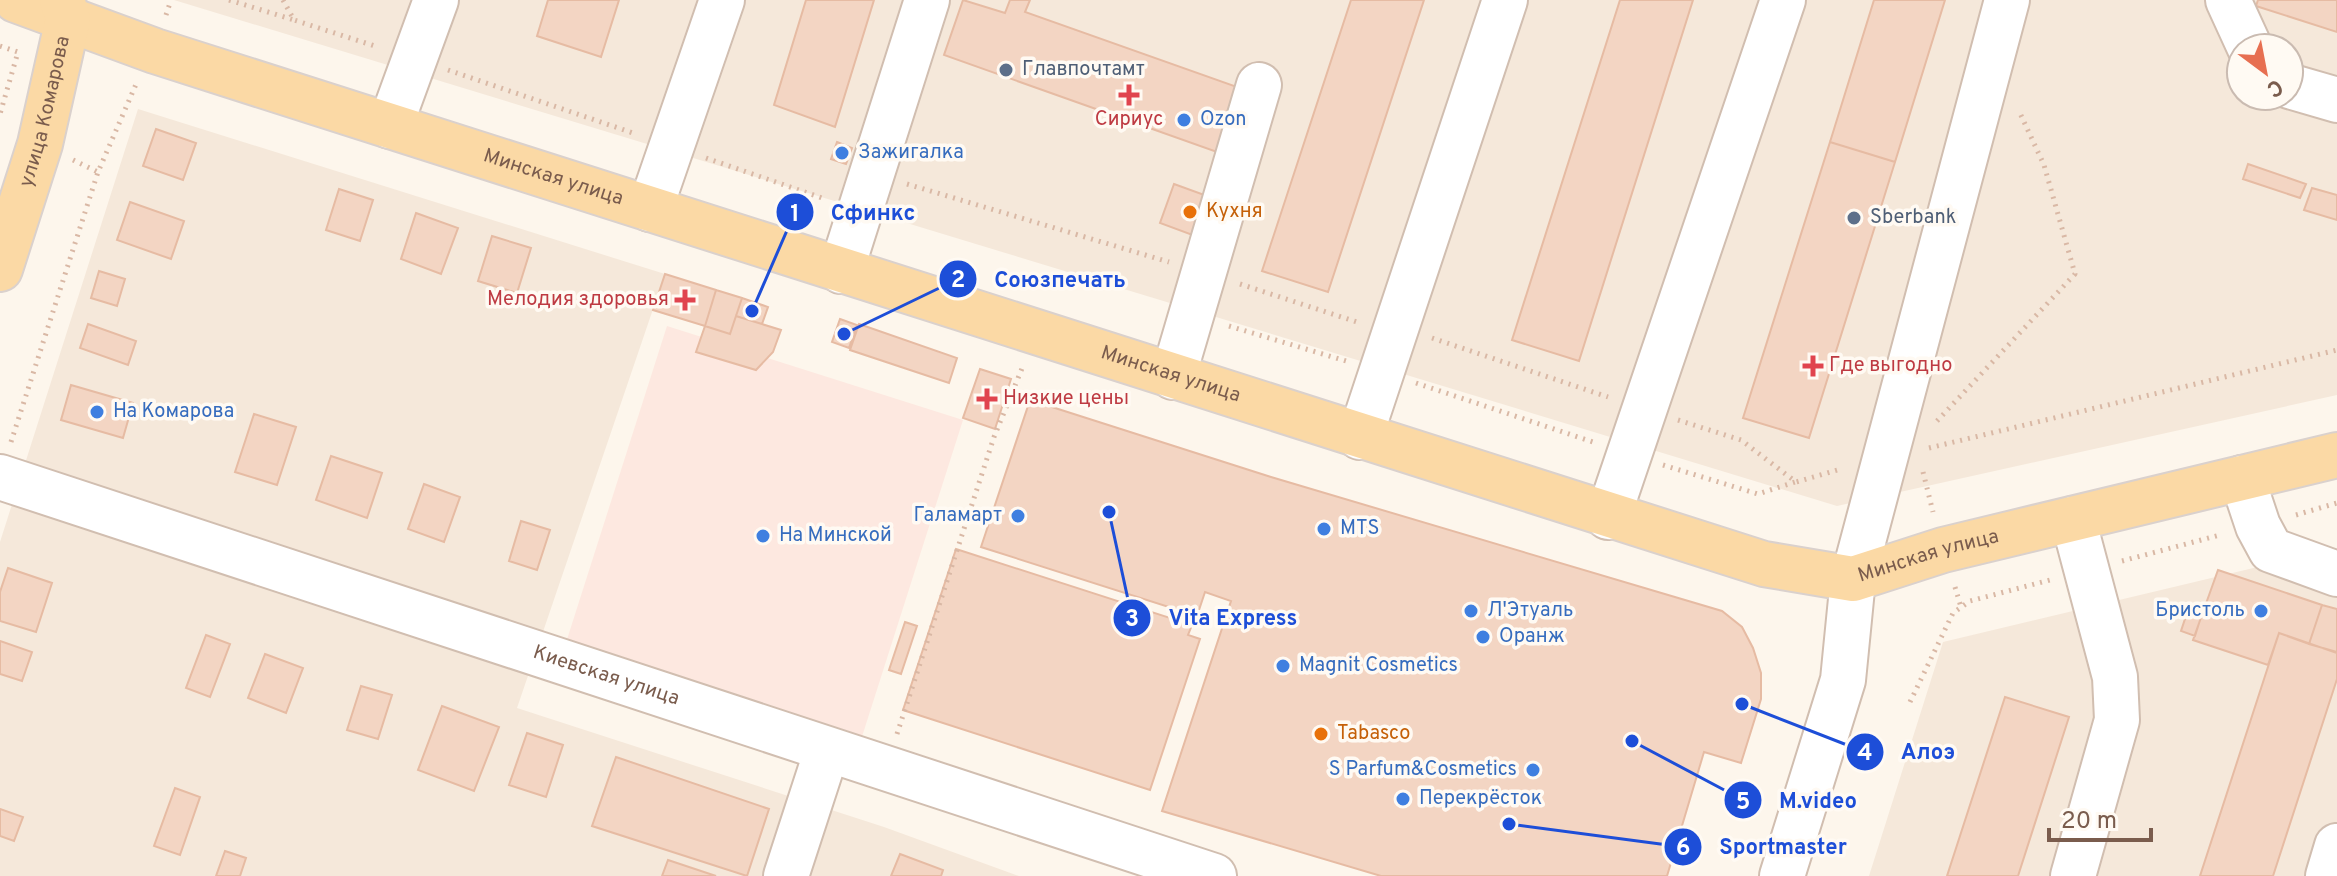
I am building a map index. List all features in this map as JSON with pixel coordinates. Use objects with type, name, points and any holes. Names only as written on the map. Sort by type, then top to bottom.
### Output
[{"type":"main road","name":"Минская улица","points":[[16,0],[69,6],[155,51],[1608,517],[1764,564],[1853,579],[1943,550],[2337,455]]},
{"type":"main road","name":"улица Комарова","points":[[0,269],[40,144],[69,6]]},
{"type":"street","points":[[390,126],[436,0]]},
{"type":"street","points":[[650,209],[722,0]]},
{"type":"street","points":[[841,271],[927,0]]},
{"type":"street","points":[[1360,437],[1505,0]]},
{"type":"street","points":[[1608,517],[1783,0]]},
{"type":"street","points":[[1782,876],[1843,680],[1853,579],[2007,0]]},
{"type":"street","points":[[2228,0],[2243,32]]},
{"type":"street","points":[[1173,377],[1259,85]]},
{"type":"street","points":[[2305,91],[2337,100]]},
{"type":"street","name":"Киевская улица","points":[[0,477],[1214,876]]},
{"type":"street","points":[[2242,478],[2258,526],[2271,550],[2337,574]]},
{"type":"street","points":[[2073,519],[2115,677],[2117,720],[2073,876]]},
{"type":"street","points":[[786,876],[827,750]]},
{"type":"street","points":[[2328,876],[2337,846]]},
{"type":"path","points":[[0,477],[98,172],[133,89],[155,51],[171,0]]},
{"type":"path","points":[[229,0],[415,59]]},
{"type":"path","points":[[283,0],[294,20]]},
{"type":"path","points":[[0,46],[18,52],[0,114]]},
{"type":"path","points":[[1933,426],[2075,274],[2044,165],[2018,110]]},
{"type":"path","points":[[871,173],[1204,272],[1352,322],[1397,327],[1741,440],[1796,482]]},
{"type":"path","points":[[1192,314],[1758,494],[1885,458],[2337,350]]},
{"type":"path","points":[[886,770],[994,437],[1036,333]]},
{"type":"shaded area","points":[[174,0],[2337,0],[2337,395],[1837,506]]},
{"type":"shaded area","points":[[138,109],[665,274],[517,708],[884,827],[1019,876],[0,876],[0,542]]},
{"type":"shaded area","name":"На Минской","points":[[667,326],[963,420],[859,746],[563,652]]},
{"type":"shaded area","points":[[2337,548],[2337,876],[1869,876],[1943,642]]},
{"type":"building","points":[[548,0],[619,0],[601,57],[537,36]]},
{"type":"building","points":[[806,0],[874,0],[835,127],[774,105]]},
{"type":"building","points":[[963,0],[1005,13],[1010,0],[1030,0],[1025,12],[1240,88],[1217,152],[944,55]]},
{"type":"building","points":[[1351,0],[1424,0],[1328,292],[1262,271]]},
{"type":"building","points":[[1620,0],[1693,0],[1579,361],[1512,340]]},
{"type":"building","points":[[1874,0],[1945,0],[1895,162],[1830,142]]},
{"type":"building","points":[[2258,0],[2337,0],[2337,32],[2256,6]]},
{"type":"building","points":[[156,129],[196,143],[183,180],[143,166]]},
{"type":"building","name":"Зажигалка","points":[[837,142],[852,148],[846,164],[831,159]]},
{"type":"building","points":[[1830,142],[1895,162],[1809,438],[1743,418]]},
{"type":"building","points":[[2248,164],[2306,184],[2300,198],[2243,179]]},
{"type":"building","name":"Кухня","points":[[1174,184],[1221,201],[1206,240],[1160,223]]},
{"type":"building","points":[[2312,188],[2337,195],[2337,220],[2304,210]]},
{"type":"building","points":[[339,189],[373,200],[360,241],[326,230]]},
{"type":"building","points":[[130,202],[184,221],[171,259],[117,240]]},
{"type":"building","points":[[416,213],[458,228],[441,274],[401,259]]},
{"type":"building","points":[[492,236],[531,248],[517,293],[478,281]]},
{"type":"building","points":[[99,271],[125,279],[117,306],[91,298]]},
{"type":"building","name":"Мелодия здоровья","points":[[665,274],[716,290],[705,326],[653,310]]},
{"type":"building","points":[[716,290],[742,298],[730,334],[705,326]]},
{"type":"building","points":[[742,298],[768,307],[762,324],[736,316]]},
{"type":"building","points":[[736,316],[781,330],[773,352],[756,370],[696,352],[705,326],[730,334]]},
{"type":"building","points":[[840,319],[857,325],[849,348],[832,342]]},
{"type":"building","points":[[88,324],[136,341],[128,365],[80,348]]},
{"type":"building","points":[[859,324],[957,358],[949,383],[850,350]]},
{"type":"building","name":"Низкие цены","points":[[980,369],[1011,379],[995,429],[963,418]]},
{"type":"building","name":"На Комарова","points":[[71,385],[133,403],[123,438],[61,420]]},
{"type":"building","name":"Оранж","points":[[1030,400],[1271,477],[1722,611],[1742,627],[1761,673],[1761,699],[1741,763],[1704,752],[1667,876],[1381,876],[1162,811],[1231,601],[1205,592],[1197,616],[981,547]]},
{"type":"building","points":[[254,414],[296,427],[277,485],[235,472]]},
{"type":"building","points":[[331,456],[382,473],[367,518],[316,500]]},
{"type":"building","points":[[424,484],[460,497],[444,542],[408,529]]},
{"type":"building","points":[[521,521],[550,530],[537,570],[509,561]]},
{"type":"building","points":[[956,549],[1192,625],[1188,635],[1200,639],[1150,790],[903,710]]},
{"type":"building","points":[[8,568],[52,583],[36,632],[0,621],[0,592]]},
{"type":"building","name":"Бристоль","points":[[2218,570],[2322,605],[2309,644],[2279,633],[2268,665],[2193,640]]},
{"type":"building","points":[[2322,605],[2337,609],[2337,652],[2309,644]]},
{"type":"building","points":[[2187,613],[2201,617],[2195,636],[2181,631]]},
{"type":"building","points":[[905,622],[917,626],[901,674],[889,670]]},
{"type":"building","points":[[2279,633],[2337,653],[2337,679],[2273,876],[2200,876]]},
{"type":"building","points":[[206,635],[230,644],[210,697],[186,688]]},
{"type":"building","points":[[0,641],[32,652],[22,681],[0,674]]},
{"type":"building","points":[[265,654],[303,668],[286,713],[248,698]]},
{"type":"building","points":[[361,686],[392,695],[378,739],[347,730]]},
{"type":"building","points":[[2005,697],[2069,717],[2018,876],[1947,876]]},
{"type":"building","points":[[442,706],[499,727],[474,791],[418,770]]},
{"type":"building","points":[[527,733],[563,745],[546,797],[509,785]]},
{"type":"building","points":[[616,757],[769,809],[747,876],[592,826]]},
{"type":"building","points":[[175,788],[200,797],[180,855],[154,846]]},
{"type":"building","points":[[0,809],[23,817],[14,841],[0,836]]},
{"type":"building","points":[[225,851],[246,858],[240,876],[216,876]]},
{"type":"building","points":[[900,854],[943,870],[941,876],[891,876]]},
{"type":"building","points":[[668,860],[716,876],[662,876]]},
{"type":"place","name":"Главпочтамт","points":[[1006,70]]},
{"type":"place","name":"Сириус","points":[[1129,95]]},
{"type":"place","name":"Ozon","points":[[1184,120]]},
{"type":"place","name":"Зажигалка","points":[[842,153]]},
{"type":"place","name":"Кухня","points":[[1190,212]]},
{"type":"place","name":"Sberbank","points":[[1854,218]]},
{"type":"place","name":"Мелодия здоровья","points":[[685,300]]},
{"type":"place","name":"Сфинкс","points":[[752,311]]},
{"type":"place","name":"Союзпечать","points":[[844,334]]},
{"type":"place","name":"Где выгодно","points":[[1813,366]]},
{"type":"place","name":"Низкие цены","points":[[987,399]]},
{"type":"place","name":"На Комарова","points":[[97,412]]},
{"type":"place","name":"Vita Express","points":[[1109,512]]},
{"type":"place","name":"Галамарт","points":[[1018,516]]},
{"type":"place","name":"MTS","points":[[1324,529]]},
{"type":"place","name":"На Минской","points":[[763,536]]},
{"type":"place","name":"Л'Этуаль","points":[[1471,611]]},
{"type":"place","name":"Бристоль","points":[[2261,611]]},
{"type":"place","name":"Оранж","points":[[1483,637]]},
{"type":"place","name":"Magnit Cosmetics","points":[[1283,666]]},
{"type":"place","name":"Алоэ","points":[[1742,704]]},
{"type":"place","name":"Tabasco","points":[[1321,734]]},
{"type":"place","name":"M.video","points":[[1632,741]]},
{"type":"place","name":"S Parfum&Cosmetics","points":[[1533,770]]},
{"type":"place","name":"Перекрёсток","points":[[1403,799]]},
{"type":"place","name":"Sportmaster","points":[[1509,824]]}]
